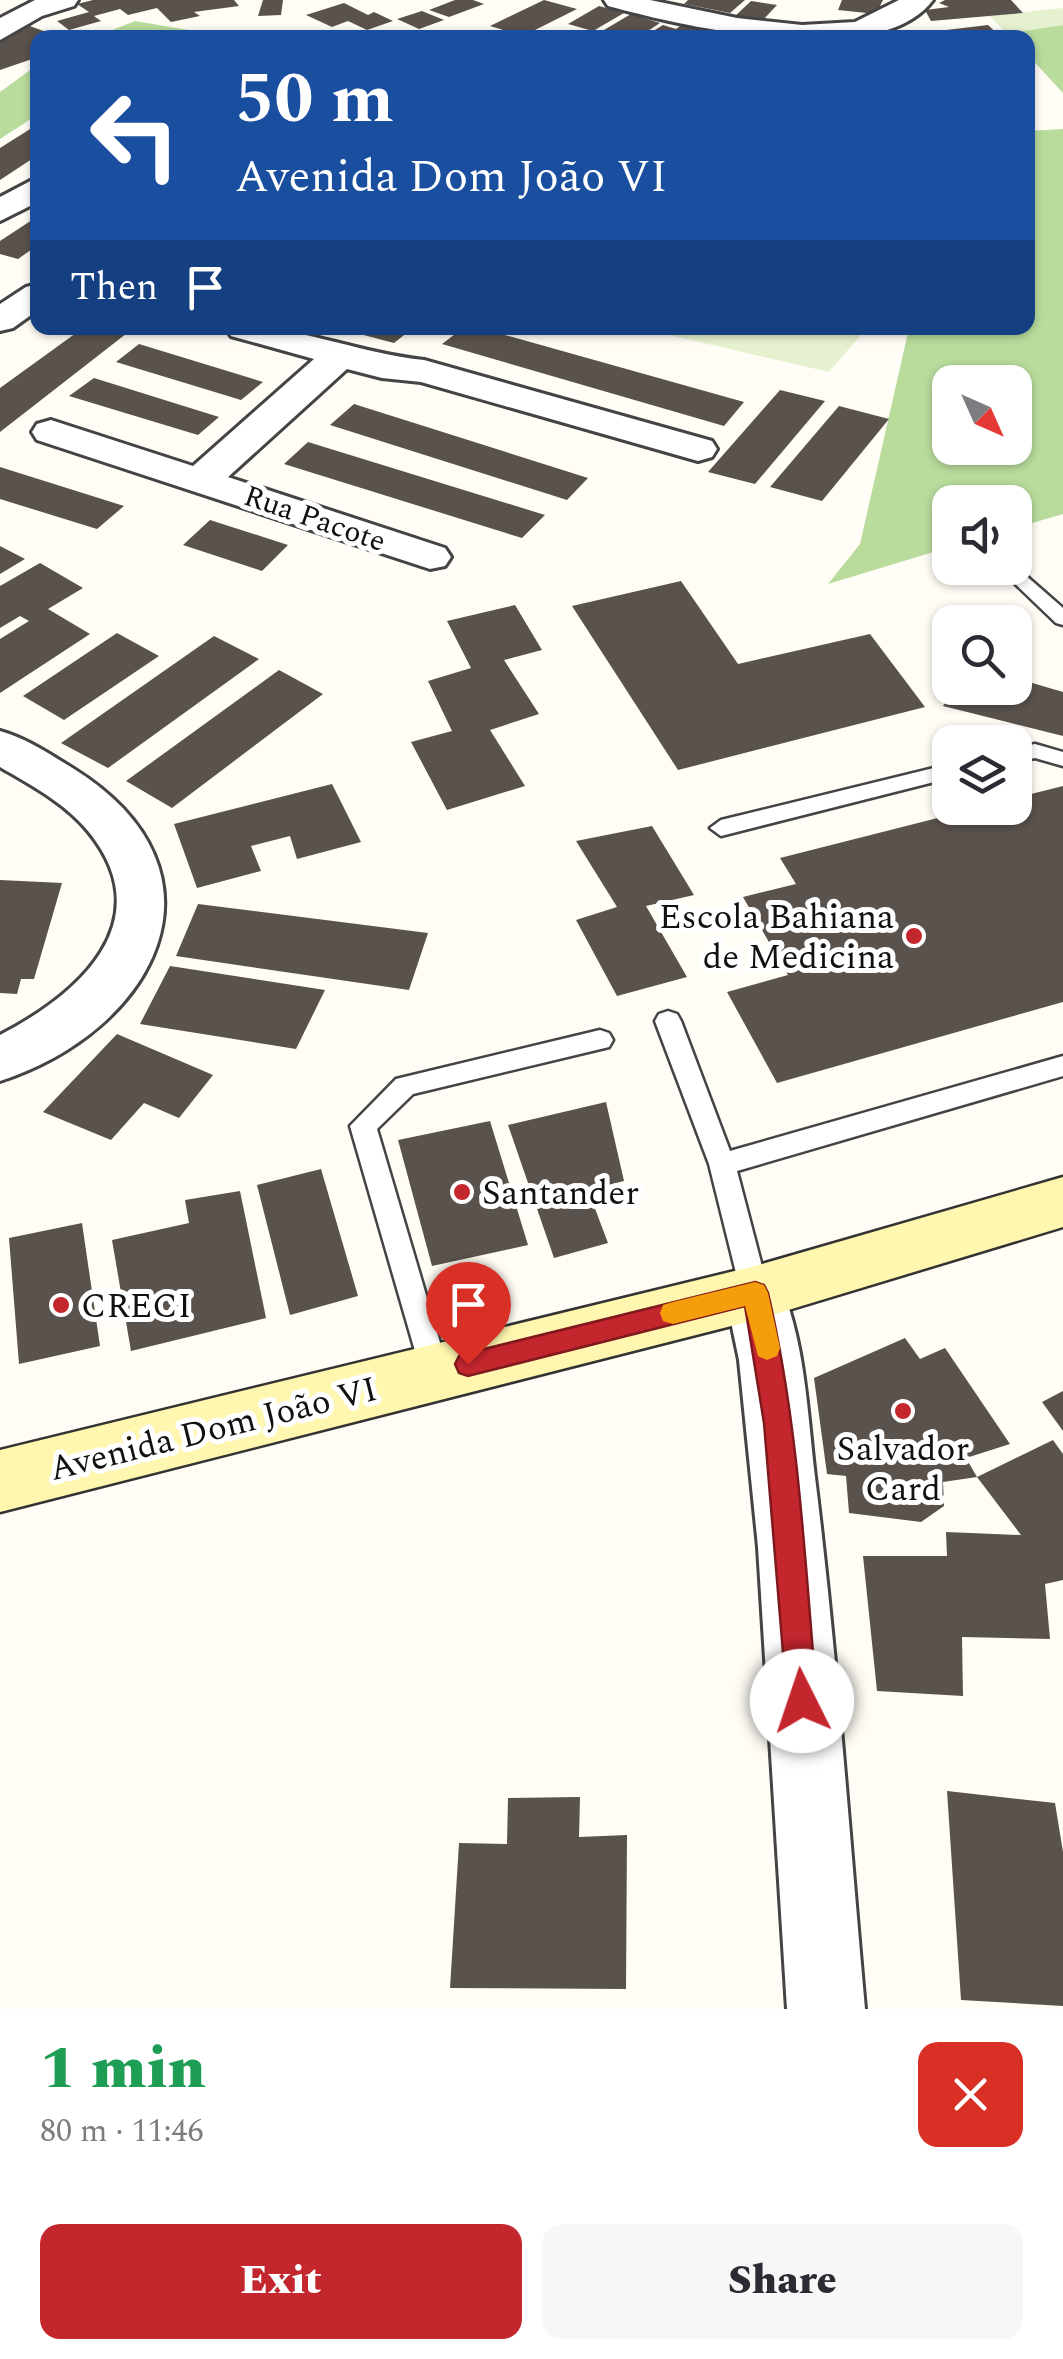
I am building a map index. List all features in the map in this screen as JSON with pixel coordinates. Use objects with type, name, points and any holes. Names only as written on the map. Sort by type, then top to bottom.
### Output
[{"type":"main road","name":"Avenida Dom João VI","points":[[0,1481],[755,1293],[1063,1202]]},
{"type":"street","points":[[0,31],[32,10],[64,0]]},
{"type":"street","points":[[618,0],[708,21],[814,30]]},
{"type":"street","points":[[845,30],[879,22],[919,0]]},
{"type":"street","points":[[0,212],[30,192]]},
{"type":"street","points":[[0,320],[30,299]]},
{"type":"street","points":[[268,335],[382,367],[424,371],[698,449]]},
{"type":"street","name":"Rua Pacote","points":[[201,480],[342,356]]},
{"type":"street","name":"Rua Pacote","points":[[50,432],[430,557]]},
{"type":"street","points":[[0,746],[68,788],[105,818],[130,852],[144,883],[140,924],[125,965],[88,1005],[36,1043],[0,1060]]},
{"type":"street","points":[[755,1293],[770,1360],[789,1529],[826,2009]]},
{"type":"lane","points":[[1028,585],[1063,619]]},
{"type":"lane","points":[[1032,751],[1063,759]]},
{"type":"lane","points":[[721,828],[932,776]]},
{"type":"lane","points":[[668,1021],[722,1164],[755,1293]]},
{"type":"lane","points":[[434,1373],[363,1126],[405,1086],[600,1040]]},
{"type":"lane","points":[[722,1164],[1063,1066]]},
{"type":"green space","points":[[1063,8],[1063,25],[1004,30],[989,16]]},
{"type":"green space","points":[[135,21],[188,30],[112,30]]},
{"type":"green space","points":[[1063,25],[1063,93],[1035,63],[1035,30],[1028,30]]},
{"type":"green space","points":[[30,70],[30,120],[0,139],[0,92]]},
{"type":"green space","points":[[1063,129],[1063,514],[1032,523],[1032,485],[932,485],[932,552],[828,584],[860,544],[907,335],[1035,335],[1035,131]]},
{"type":"green space","points":[[669,335],[861,335],[829,372]]},
{"type":"building","points":[[93,0],[234,0],[239,6],[194,12],[200,16],[171,22],[157,8],[128,15],[120,9],[94,16],[101,21],[69,30],[57,21],[89,12],[77,4]]},
{"type":"building","points":[[263,0],[283,0],[281,15],[258,16]]},
{"type":"building","points":[[455,0],[484,4],[449,17],[429,10]]},
{"type":"building","points":[[544,0],[577,9],[535,30],[490,26]]},
{"type":"building","points":[[688,0],[745,0],[730,13],[684,4]]},
{"type":"building","points":[[842,0],[883,0],[876,14],[838,10]]},
{"type":"building","points":[[1011,0],[1023,13],[931,21],[925,10],[949,7],[939,3]]},
{"type":"building","points":[[751,1],[777,5],[760,23],[733,18]]},
{"type":"building","points":[[344,3],[393,21],[367,30],[348,21],[332,27],[306,15]]},
{"type":"building","points":[[599,6],[624,13],[595,30],[568,24]]},
{"type":"building","points":[[422,11],[444,20],[419,29],[397,19]]},
{"type":"building","points":[[631,14],[660,23],[649,30],[604,30]]},
{"type":"building","points":[[684,23],[705,26],[702,30],[655,30],[663,25],[676,29]]},
{"type":"building","points":[[27,25],[41,30],[30,30],[30,60],[0,70],[0,41],[7,38],[2,36]]},
{"type":"building","points":[[988,25],[993,30],[946,30]]},
{"type":"building","points":[[30,129],[30,160],[0,180],[0,148]]},
{"type":"building","points":[[30,221],[30,251],[18,259],[0,254],[0,241]]},
{"type":"building","points":[[73,335],[125,335],[0,432],[0,388]]},
{"type":"building","points":[[364,335],[404,335],[394,343]]},
{"type":"building","points":[[454,335],[505,335],[744,402],[724,426],[442,344]]},
{"type":"building","points":[[139,344],[263,382],[241,400],[116,362]]},
{"type":"building","points":[[94,378],[219,417],[198,435],[69,396]]},
{"type":"building","points":[[780,390],[825,401],[755,484],[708,472]]},
{"type":"building","points":[[354,404],[588,478],[567,500],[330,425]]},
{"type":"building","points":[[839,406],[889,419],[822,501],[770,487]]},
{"type":"building","points":[[308,442],[545,515],[522,538],[284,464]]},
{"type":"building","points":[[0,467],[124,506],[97,529],[0,499]]},
{"type":"building","points":[[210,520],[288,545],[262,571],[183,545]]},
{"type":"building","points":[[0,546],[25,559],[0,574]]},
{"type":"building","points":[[40,563],[83,588],[48,609],[90,634],[0,693],[0,639],[29,621],[20,616],[0,628],[0,586]]},
{"type":"building","points":[[681,581],[738,664],[870,634],[925,707],[678,770],[572,606]]},
{"type":"building","points":[[515,605],[542,650],[504,660],[539,714],[490,730],[525,786],[447,810],[411,742],[452,731],[428,681],[471,668],[447,621]]},
{"type":"building","points":[[117,633],[159,656],[64,720],[23,696]]},
{"type":"building","points":[[214,636],[259,659],[108,768],[61,743]]},
{"type":"building","points":[[279,670],[323,694],[172,808],[126,781]]},
{"type":"building","points":[[1032,683],[1063,692],[1063,736],[1032,728],[1032,725],[943,706],[1032,705]]},
{"type":"building","points":[[332,784],[361,842],[297,859],[290,836],[251,846],[261,871],[197,888],[174,824]]},
{"type":"building","name":"Escola Bahiana de Medicina","points":[[1063,786],[1063,1002],[777,1083],[727,992],[788,975],[743,897],[796,884],[780,858],[932,819],[932,825],[1032,825],[1032,794]]},
{"type":"building","points":[[652,826],[694,895],[646,906],[687,977],[617,996],[576,920],[617,907],[576,841]]},
{"type":"building","points":[[0,880],[62,883],[34,979],[21,979],[17,994],[0,993]]},
{"type":"building","points":[[198,904],[428,933],[409,990],[176,956]]},
{"type":"building","points":[[170,966],[325,990],[296,1049],[140,1024]]},
{"type":"building","points":[[117,1034],[213,1075],[179,1118],[144,1103],[111,1140],[43,1112]]},
{"type":"building","points":[[606,1102],[624,1181],[588,1190],[608,1243],[554,1258],[508,1125]]},
{"type":"building","name":"Santander","points":[[490,1121],[528,1245],[432,1266],[398,1140]]},
{"type":"building","points":[[321,1169],[358,1296],[290,1315],[257,1185]]},
{"type":"building","points":[[240,1191],[266,1318],[131,1351],[112,1240],[189,1223],[185,1200]]},
{"type":"building","points":[[82,1223],[100,1346],[19,1364],[9,1238]]},
{"type":"building","name":"Salvador Card","points":[[905,1338],[920,1359],[945,1348],[1010,1444],[966,1458],[977,1477],[943,1482],[944,1506],[921,1522],[849,1513],[846,1476],[827,1474],[814,1378]]},
{"type":"building","points":[[1063,1391],[1063,1431],[1042,1402]]},
{"type":"building","points":[[1053,1440],[1063,1454],[1063,1580],[1045,1584],[1050,1639],[962,1637],[963,1696],[877,1691],[863,1556],[947,1556],[946,1532],[1021,1535],[977,1477]]},
{"type":"building","points":[[947,1791],[1055,1803],[1063,1852],[1063,2006],[961,2000]]},
{"type":"building","points":[[580,1797],[579,1837],[627,1835],[626,1989],[450,1988],[459,1843],[507,1844],[508,1798]]},
{"type":"slow traffic","points":[[673,1313],[755,1293],[767,1348]]},
{"type":"place","name":"Escola Bahiana de Medicina","points":[[914,936]]},
{"type":"place","name":"Santander","points":[[462,1192]]},
{"type":"place","name":"CRECI","points":[[61,1305]]},
{"type":"place","name":"Salvador Card","points":[[903,1411]]},
{"type":"route","points":[[468,1364],[755,1293],[770,1360],[778,1423],[802,1701]]}]
